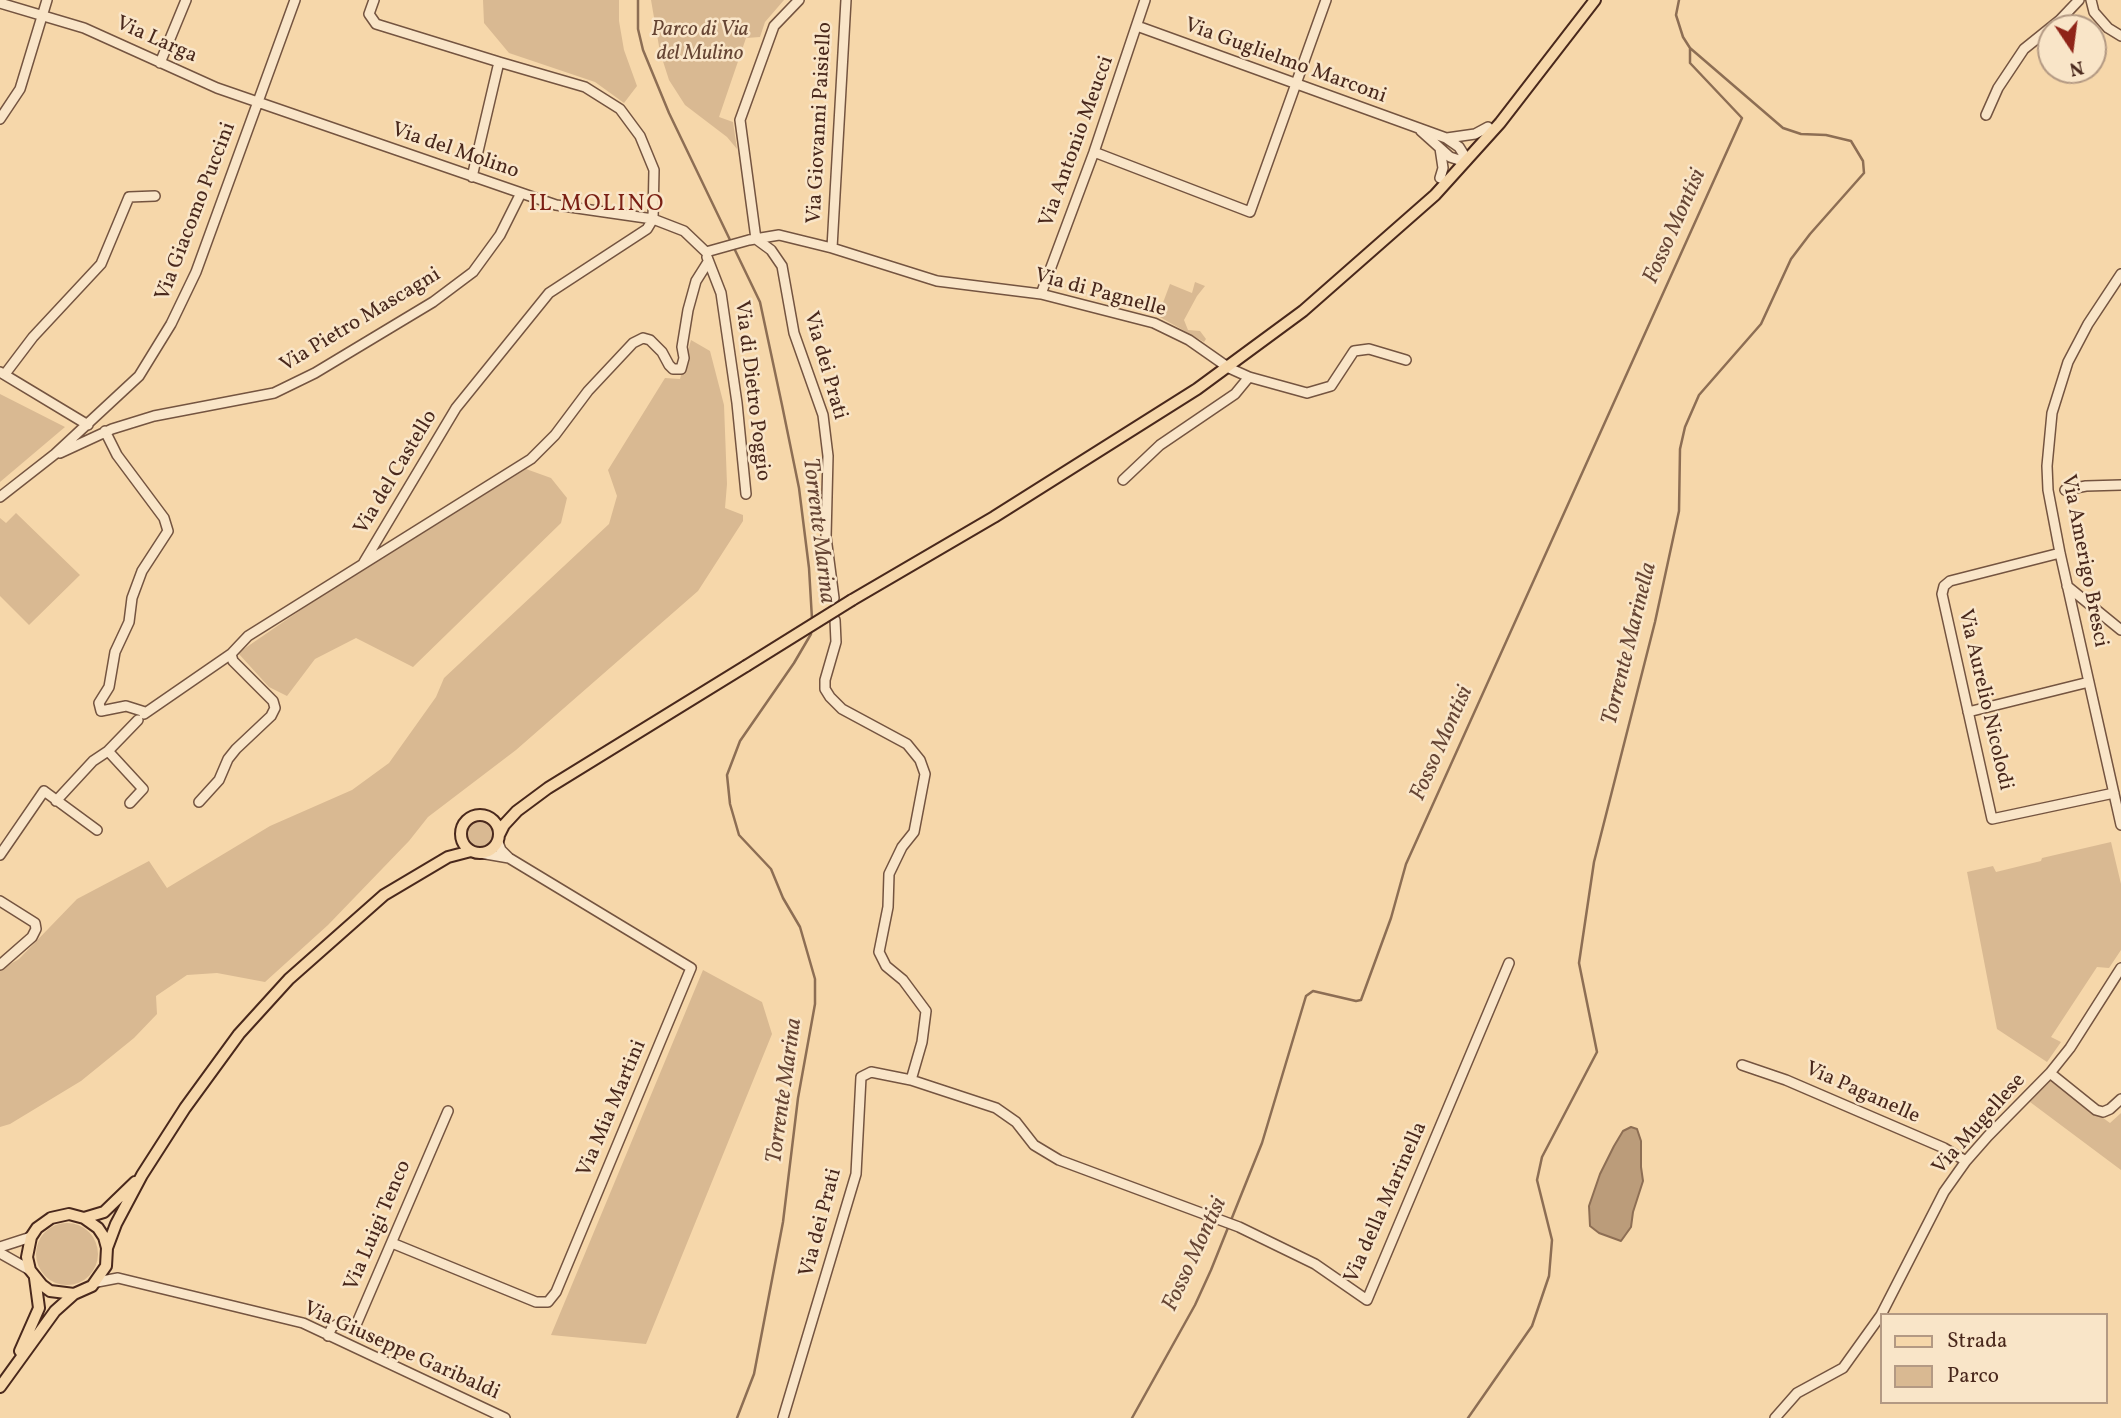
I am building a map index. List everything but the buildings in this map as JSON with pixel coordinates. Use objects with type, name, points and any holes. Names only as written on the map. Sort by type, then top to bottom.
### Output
[{"type":"main road","points":[[448,856],[491,850],[504,825],[517,811],[548,788],[852,600],[994,517],[1229,368],[1303,311],[1435,195],[1488,127],[1517,99],[1556,54],[1595,0]]},
{"type":"main road","points":[[1406,219],[1440,178],[1500,124],[1517,99]]},
{"type":"main road","points":[[0,1387],[55,1311],[74,1294],[97,1282],[103,1272],[117,1224],[142,1175],[185,1108],[239,1034],[289,979],[384,895],[448,856],[456,846],[468,819],[478,815],[517,811]]},
{"type":"main road","points":[[488,816],[497,824],[498,839]]},
{"type":"main road","points":[[461,833],[463,844],[476,852]]},
{"type":"main road","points":[[84,1218],[103,1212],[142,1175]]},
{"type":"main road","points":[[15,1363],[39,1308],[27,1257],[31,1237],[37,1228],[51,1218],[69,1214],[84,1218],[98,1228],[107,1253]]},
{"type":"main road","points":[[32,1274],[50,1290],[74,1294]]},
{"type":"street","points":[[0,119],[20,89],[47,0]]},
{"type":"street","points":[[160,64],[186,0]]},
{"type":"street","name":"Via Giacomo Puccini","points":[[0,497],[55,454],[139,376],[171,324],[196,272],[295,0]]},
{"type":"street","points":[[374,0],[369,14],[376,24],[585,87],[620,108],[640,136],[654,170],[653,219]]},
{"type":"street","points":[[365,562],[531,459],[555,435],[588,391],[633,343],[643,338],[650,340],[673,369],[681,369],[688,310],[696,281],[709,255],[752,239],[740,120],[774,26],[799,0]]},
{"type":"street","name":"Via Giovanni Paisiello","points":[[832,248],[846,0]]},
{"type":"street","name":"Via Antonio Meucci","points":[[1041,294],[1094,152],[1145,0]]},
{"type":"street","points":[[1094,152],[1250,212],[1325,0]]},
{"type":"street","points":[[1986,115],[1998,89],[2024,48],[2060,20],[2079,0]]},
{"type":"street","points":[[2091,0],[2094,12],[2108,28],[2121,36]]},
{"type":"street","name":"Via Larga","points":[[0,3],[84,28],[160,64],[257,102]]},
{"type":"street","name":"Via Guglielmo Marconi","points":[[1137,26],[1421,131],[1446,138],[1468,136],[1488,127]]},
{"type":"street","points":[[472,177],[499,62]]},
{"type":"street","name":"Via del Molino","points":[[257,102],[556,205],[653,219],[684,231],[709,255]]},
{"type":"street","name":"Via Guglielmo Marconi","points":[[1421,131],[1440,148],[1462,158]]},
{"type":"street","name":"Via Guglielmo Marconi","points":[[1446,138],[1462,158]]},
{"type":"street","points":[[1440,148],[1443,167],[1440,178]]},
{"type":"street","name":"Via Pietro Mascagni","points":[[55,454],[69,450],[105,431],[154,416],[274,393],[315,373],[433,302],[473,272],[500,235],[522,193]]},
{"type":"street","points":[[88,425],[2,373],[101,264],[129,197],[155,196]]},
{"type":"street","name":"Via del Castello","points":[[56,801],[93,761],[108,751],[142,715],[231,654],[248,636],[365,562],[456,408],[549,293],[648,229],[653,219]]},
{"type":"street","name":"Via di Pagnelle","points":[[752,239],[779,235],[832,248],[937,281],[1041,294],[1154,323],[1189,340],[1229,368],[1249,377],[1307,393],[1331,386],[1354,351],[1369,349],[1406,360]]},
{"type":"street","name":"Via dei Prati","points":[[752,239],[771,250],[782,266],[793,333],[823,415],[828,456],[826,537],[834,598]]},
{"type":"street","name":"Via di Dietro Poggio","points":[[709,255],[722,293],[746,494]]},
{"type":"street","name":"Via Amerigo Bresci","points":[[2121,274],[2068,362],[2052,413],[2048,440],[2048,491],[2121,825]]},
{"type":"street","points":[[1123,480],[1160,445],[1235,394],[1249,377]]},
{"type":"street","points":[[105,431],[117,455],[164,518],[169,531],[142,571],[132,598],[129,622],[115,652],[109,687],[99,703],[101,711],[127,706],[142,715]]},
{"type":"street","points":[[2065,490],[2086,486],[2121,485]]},
{"type":"street","name":"Via Aurelio Nicolodi","points":[[2060,553],[1950,581],[1944,586],[1942,594],[1992,819],[2114,793]]},
{"type":"street","points":[[2067,586],[2121,630]]},
{"type":"street","points":[[835,620],[836,642],[825,689],[842,709],[907,744],[920,760],[925,774],[914,832],[902,847],[889,874],[888,907],[879,952],[886,966],[902,979],[926,1011],[922,1042],[911,1080]]},
{"type":"street","points":[[199,802],[219,780],[228,759],[236,749],[271,716],[275,708],[273,701],[233,661],[231,654]]},
{"type":"street","points":[[1968,712],[2089,682]]},
{"type":"street","points":[[108,751],[143,789],[130,803]]},
{"type":"street","points":[[0,855],[44,791],[97,830]]},
{"type":"street","name":"Via Mia Martini","points":[[498,839],[509,858]]},
{"type":"street","name":"Via Mia Martini","points":[[391,1243],[536,1302],[548,1302],[556,1292],[691,968],[509,858],[476,852]]},
{"type":"street","points":[[0,901],[35,923],[36,929],[32,937],[0,965]]},
{"type":"street","name":"Via della Marinella","points":[[911,1080],[996,1108],[1016,1122],[1034,1145],[1059,1160],[1239,1227],[1315,1264],[1367,1300],[1509,962]]},
{"type":"street","name":"Via Mugellese","points":[[1882,1313],[1944,1192],[1966,1161],[2050,1073],[2070,1048],[2121,968]]},
{"type":"street","name":"Via Paganelle","points":[[1742,1065],[1786,1080],[1944,1148],[1966,1161]]},
{"type":"street","name":"Via dei Prati","points":[[783,1418],[856,1174],[861,1077],[871,1072],[911,1080]]},
{"type":"street","points":[[2050,1073],[2096,1110],[2110,1110],[2121,1099]]},
{"type":"street","name":"Via Luigi Tenco","points":[[328,1336],[336,1325],[356,1325],[447,1111]]},
{"type":"street","points":[[0,1247],[31,1237]]},
{"type":"street","points":[[0,1253],[32,1274]]},
{"type":"street","points":[[107,1253],[113,1274],[118,1278]]},
{"type":"street","name":"Via Giuseppe Garibaldi","points":[[97,1282],[118,1278],[303,1323],[505,1418]]},
{"type":"street","name":"Via Mugellese","points":[[1776,1418],[1797,1393],[1843,1368],[1880,1316]]},
{"type":"green space","points":[[483,0],[619,0],[624,50],[637,86],[624,103],[595,82],[509,53],[484,23]]},
{"type":"green space","name":"Parco di Via del Mulino","points":[[651,0],[784,0],[765,22],[760,37],[746,38],[719,117],[733,122],[737,149],[727,137],[685,105],[669,80],[660,52]]},
{"type":"green space","points":[[1195,282],[1205,286],[1184,320],[1188,330],[1200,331],[1206,339],[1204,342],[1158,316],[1170,284],[1192,293]]},
{"type":"green space","points":[[691,340],[710,351],[724,405],[727,484],[725,508],[743,515],[743,521],[698,591],[516,750],[428,817],[409,841],[328,925],[265,982],[217,973],[187,975],[156,996],[157,1014],[134,1038],[81,1081],[10,1124],[0,1127],[0,970],[19,959],[77,899],[149,861],[167,888],[270,826],[352,790],[389,763],[436,697],[444,678],[609,524],[617,496],[608,470],[665,378],[680,379]]},
{"type":"green space","points":[[0,394],[65,427],[0,482]]},
{"type":"green space","points":[[526,469],[551,478],[567,498],[561,523],[413,667],[356,638],[315,659],[287,696],[269,687],[238,653],[340,583]]},
{"type":"green space","points":[[16,513],[80,575],[29,625],[0,596],[0,518],[6,523]]},
{"type":"green space","points":[[479,819],[485,820],[493,828],[493,840],[485,848],[479,849],[473,848],[465,840],[464,834],[465,828],[473,820]]},
{"type":"green space","points":[[2111,842],[2121,884],[2121,950],[2109,968],[2097,967],[2051,1037],[2061,1042],[2047,1062],[1997,1029],[1967,872],[1993,866],[1996,872]]},
{"type":"green space","points":[[703,970],[762,1002],[772,1034],[646,1344],[551,1335]]},
{"type":"green space","points":[[2050,1079],[2110,1123],[2121,1113],[2121,1170],[2030,1102]]},
{"type":"green space","points":[[61,1223],[73,1223],[89,1232],[96,1242],[96,1266],[89,1276],[73,1285],[61,1285],[50,1280],[41,1271],[36,1260],[36,1248],[41,1237],[50,1228]]},
{"type":"shaded area","points":[[1631,1127],[1637,1129],[1641,1141],[1643,1181],[1631,1227],[1621,1241],[1599,1233],[1590,1226],[1589,1206],[1600,1174],[1614,1146],[1623,1131]]},
{"type":"waterway","name":"Torrente Marina","points":[[638,0],[638,29],[643,50],[669,113],[731,242]]},
{"type":"waterway","name":"Torrente Marinella","points":[[1468,1418],[1532,1326],[1549,1276],[1552,1240],[1537,1180],[1542,1157],[1597,1052],[1579,963],[1594,862],[1655,622],[1679,511],[1680,449],[1685,427],[1699,395],[1761,324],[1791,259],[1864,173],[1863,161],[1851,141],[1826,135],[1801,134],[1783,128],[1690,48],[1683,37],[1676,15],[1679,0]]},
{"type":"waterway","name":"Fosso Montisi","points":[[1132,1418],[1195,1305],[1211,1270],[1262,1143],[1306,996],[1313,991],[1361,1000],[1391,918],[1406,864],[1742,118],[1690,63],[1690,49]]},
{"type":"waterway","name":"Torrente Marina","points":[[734,248],[760,302],[782,405],[799,488],[812,619]]},
{"type":"waterway","name":"Torrente Marina","points":[[737,1418],[754,1374],[783,1222],[798,1098],[815,1004],[815,979],[800,927],[783,898],[771,869],[739,835],[730,804],[727,775],[740,741],[794,663],[811,634],[811,629]]},
{"type":"district","name":"IL MOLINO","points":[[597,206]]}]
